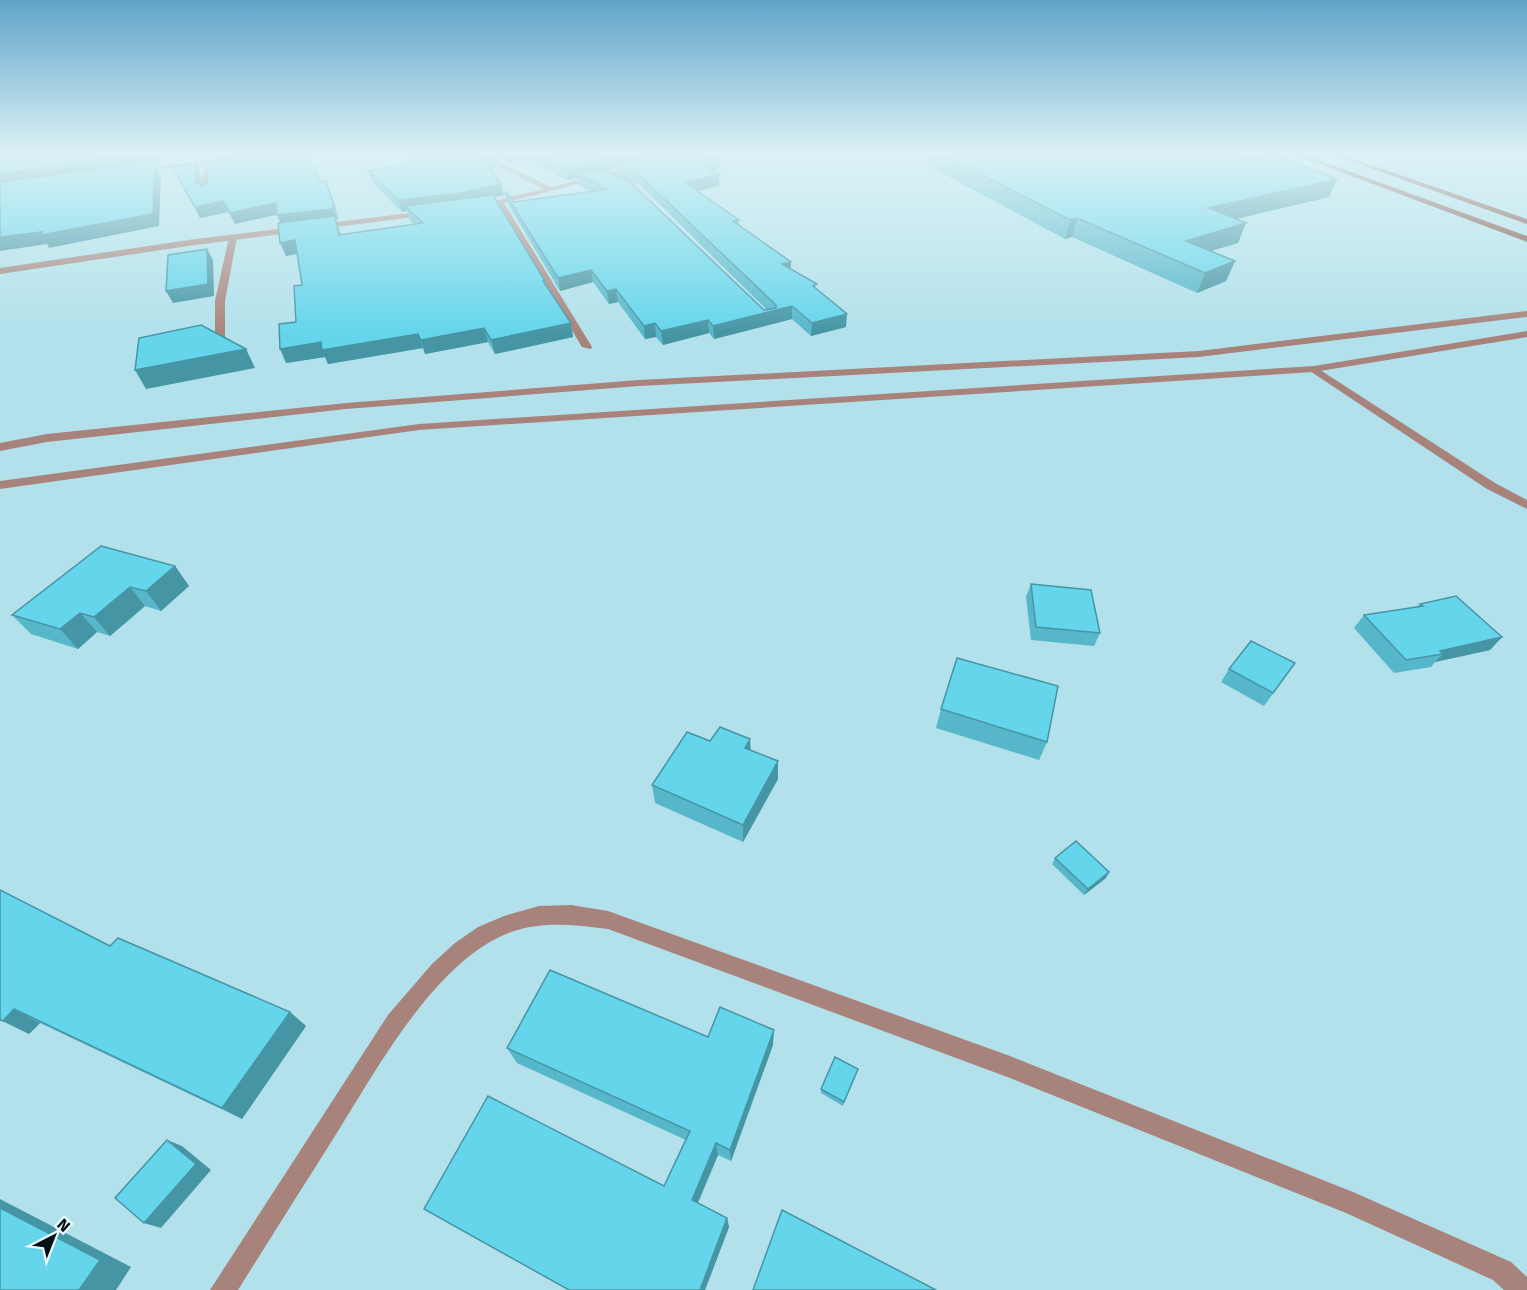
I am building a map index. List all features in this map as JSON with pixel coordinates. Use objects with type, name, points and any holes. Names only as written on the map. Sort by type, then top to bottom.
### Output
[{"type":"main road","points":[[1461,214],[1527,239]]},
{"type":"main road","points":[[1505,214],[1527,222]]},
{"type":"street","points":[[0,271],[233,237],[421,214]]},
{"type":"street","points":[[506,214],[587,347]]},
{"type":"street","points":[[219,338],[220,301],[233,237]]},
{"type":"street","points":[[0,447],[47,438],[346,406],[484,394],[639,383],[1199,354],[1527,314]]},
{"type":"street","points":[[0,485],[418,426],[1314,369],[1527,334]]},
{"type":"street","points":[[1314,369],[1491,486],[1527,505]]},
{"type":"street","points":[[223,1290],[395,1022],[422,988],[472,942],[491,930],[524,916],[556,913],[581,914],[608,920],[1010,1067],[1353,1204],[1502,1271],[1523,1290]]},
{"type":"building","points":[[0,214],[152,214],[41,235],[42,232],[0,237]]},
{"type":"building","points":[[414,214],[505,214],[545,281],[543,281],[571,323],[491,340],[484,328],[421,340],[418,334],[322,350],[321,342],[280,349],[279,324],[296,322],[294,286],[302,285],[295,240],[280,243],[278,223],[335,216],[339,235],[423,223]]},
{"type":"building","points":[[518,214],[664,214],[764,310],[776,308],[776,305],[680,214],[731,214],[739,220],[733,221],[791,262],[782,264],[817,284],[813,286],[847,314],[812,323],[792,306],[713,326],[708,320],[661,331],[655,323],[644,326],[616,289],[607,291],[591,270],[558,278]]},
{"type":"building","points":[[1059,214],[1224,214],[1246,223],[1186,241],[1235,261],[1205,273],[1077,218],[1070,220]]},
{"type":"building","points":[[207,249],[208,284],[166,291],[168,255]]},
{"type":"building","points":[[201,325],[246,349],[135,370],[139,338]]},
{"type":"building","points":[[101,546],[175,566],[146,591],[130,587],[94,617],[80,613],[60,629],[12,615]]},
{"type":"building","points":[[1031,584],[1091,590],[1100,633],[1036,627]]},
{"type":"building","points":[[1456,596],[1502,637],[1440,651],[1443,654],[1406,660],[1364,615],[1423,606],[1420,604]]},
{"type":"building","points":[[1251,641],[1295,663],[1273,693],[1229,669]]},
{"type":"building","points":[[957,658],[1058,686],[1047,742],[941,709]]},
{"type":"building","points":[[720,727],[750,739],[745,748],[778,761],[743,825],[652,785],[687,732],[710,741]]},
{"type":"building","points":[[1076,841],[1109,872],[1088,889],[1055,858]]},
{"type":"building","points":[[0,890],[110,946],[118,938],[290,1012],[222,1108],[14,1009],[3,1021],[0,1020]]},
{"type":"building","points":[[550,970],[708,1037],[720,1007],[774,1030],[730,1150],[716,1143],[692,1200],[727,1218],[700,1290],[569,1290],[424,1209],[488,1096],[664,1186],[690,1131],[507,1048]]},
{"type":"building","points":[[835,1057],[858,1069],[844,1102],[821,1089]]},
{"type":"building","points":[[167,1140],[196,1164],[144,1223],[115,1198]]},
{"type":"building","points":[[0,1208],[100,1260],[79,1290],[0,1290]]},
{"type":"building","points":[[782,1210],[936,1290],[753,1290]]}]
